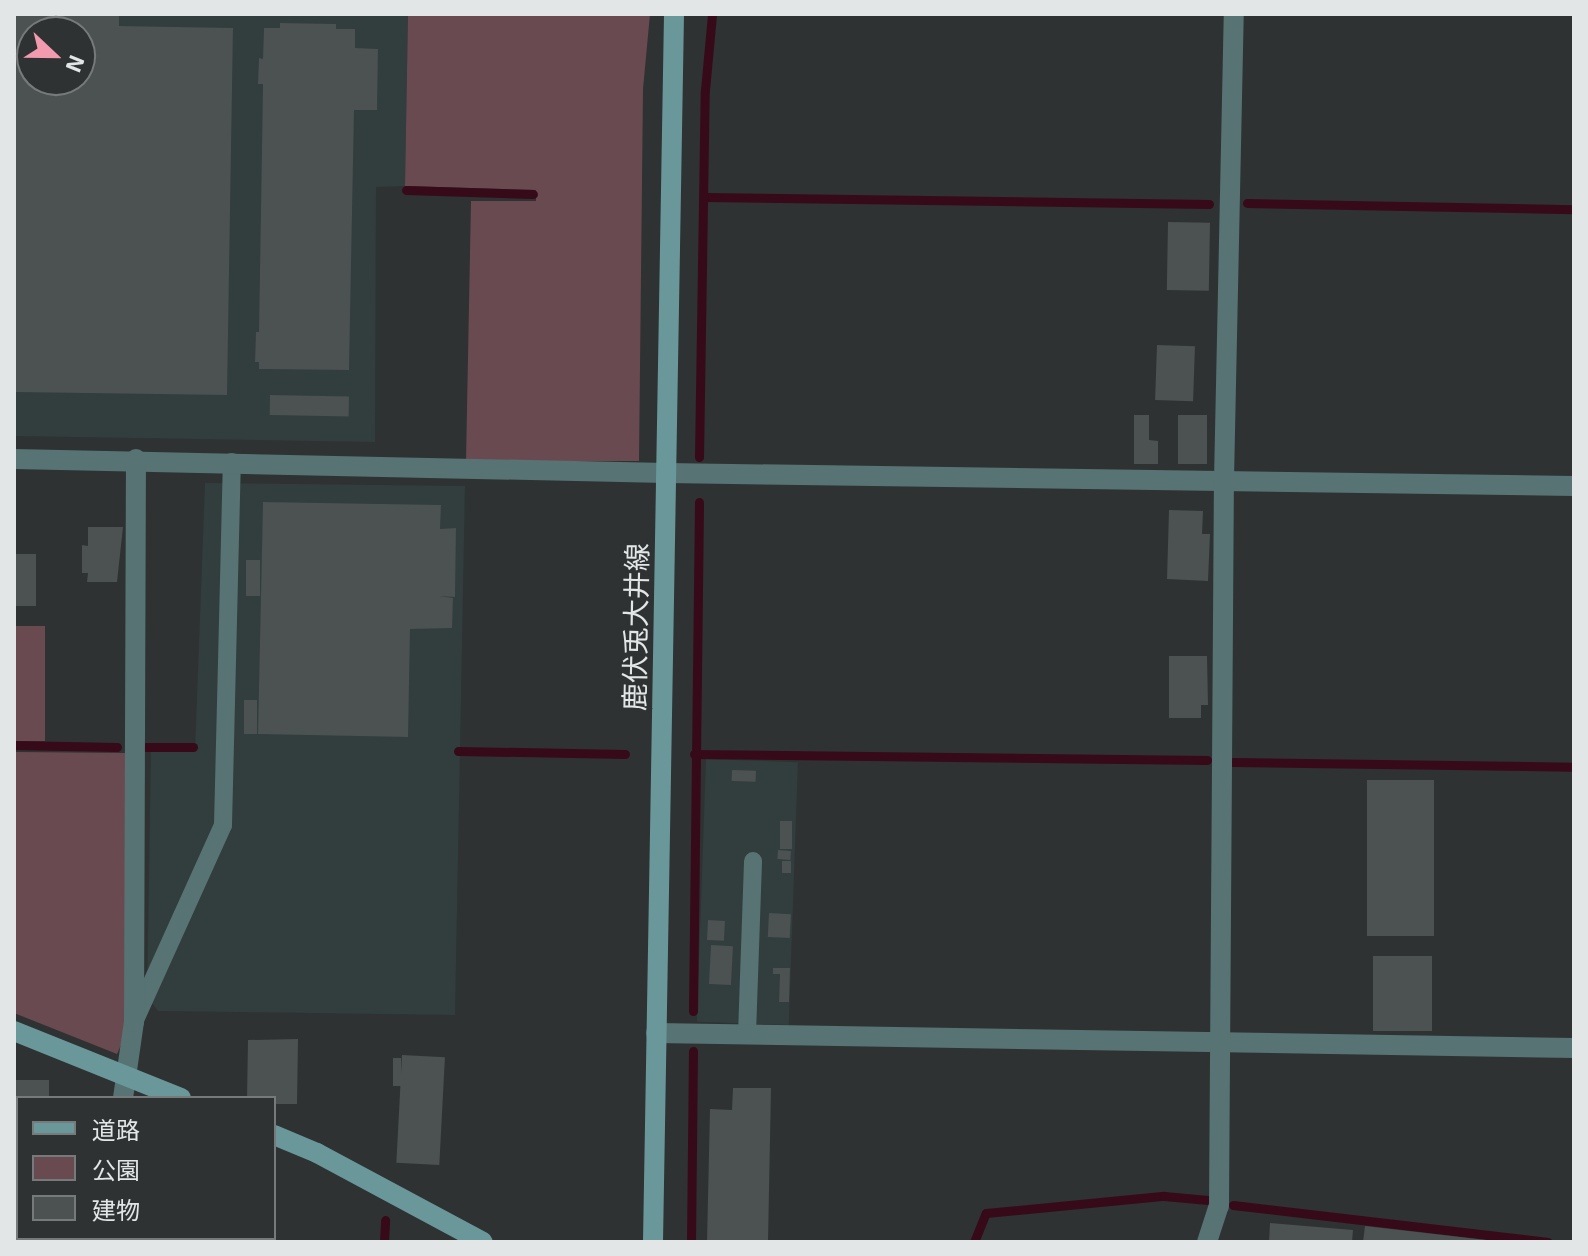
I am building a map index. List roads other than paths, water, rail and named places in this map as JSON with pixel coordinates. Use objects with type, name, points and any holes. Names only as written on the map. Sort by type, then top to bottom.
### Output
[{"type":"main road","name":"鹿伏兎大井線","points":[[653,1242],[674,14]]},
{"type":"main road","points":[[14,1031],[176,1096]]},
{"type":"main road","points":[[276,1136],[317,1153],[483,1242]]},
{"type":"street","points":[[1207,1242],[1219,1206],[1217,1040],[1224,480],[1234,14]]},
{"type":"street","points":[[14,459],[136,459],[666,473],[1574,486]]},
{"type":"street","points":[[123,1096],[123,1075],[134,1022],[136,459]]},
{"type":"street","points":[[656,1033],[1574,1048]]},
{"type":"lane","points":[[134,1022],[223,825],[232,462]]},
{"type":"lane","points":[[747,1034],[753,861]]},
{"type":"waterway","points":[[699,457],[705,90],[712,14]]},
{"type":"waterway","points":[[406,190],[533,194]]},
{"type":"waterway","points":[[704,197],[1209,204]]},
{"type":"waterway","points":[[1247,203],[1574,209]]},
{"type":"waterway","points":[[693,1011],[699,502]]},
{"type":"waterway","points":[[14,745],[117,747]]},
{"type":"waterway","points":[[146,747],[193,747]]},
{"type":"waterway","points":[[458,751],[625,754]]},
{"type":"waterway","points":[[694,754],[1207,760]]},
{"type":"waterway","points":[[1233,762],[1574,767]]},
{"type":"waterway","points":[[691,1242],[693,1051]]},
{"type":"waterway","points":[[974,1242],[986,1213],[1164,1196],[1208,1200]]},
{"type":"waterway","points":[[1233,1205],[1548,1242]]},
{"type":"waterway","points":[[384,1242],[385,1220]]}]
